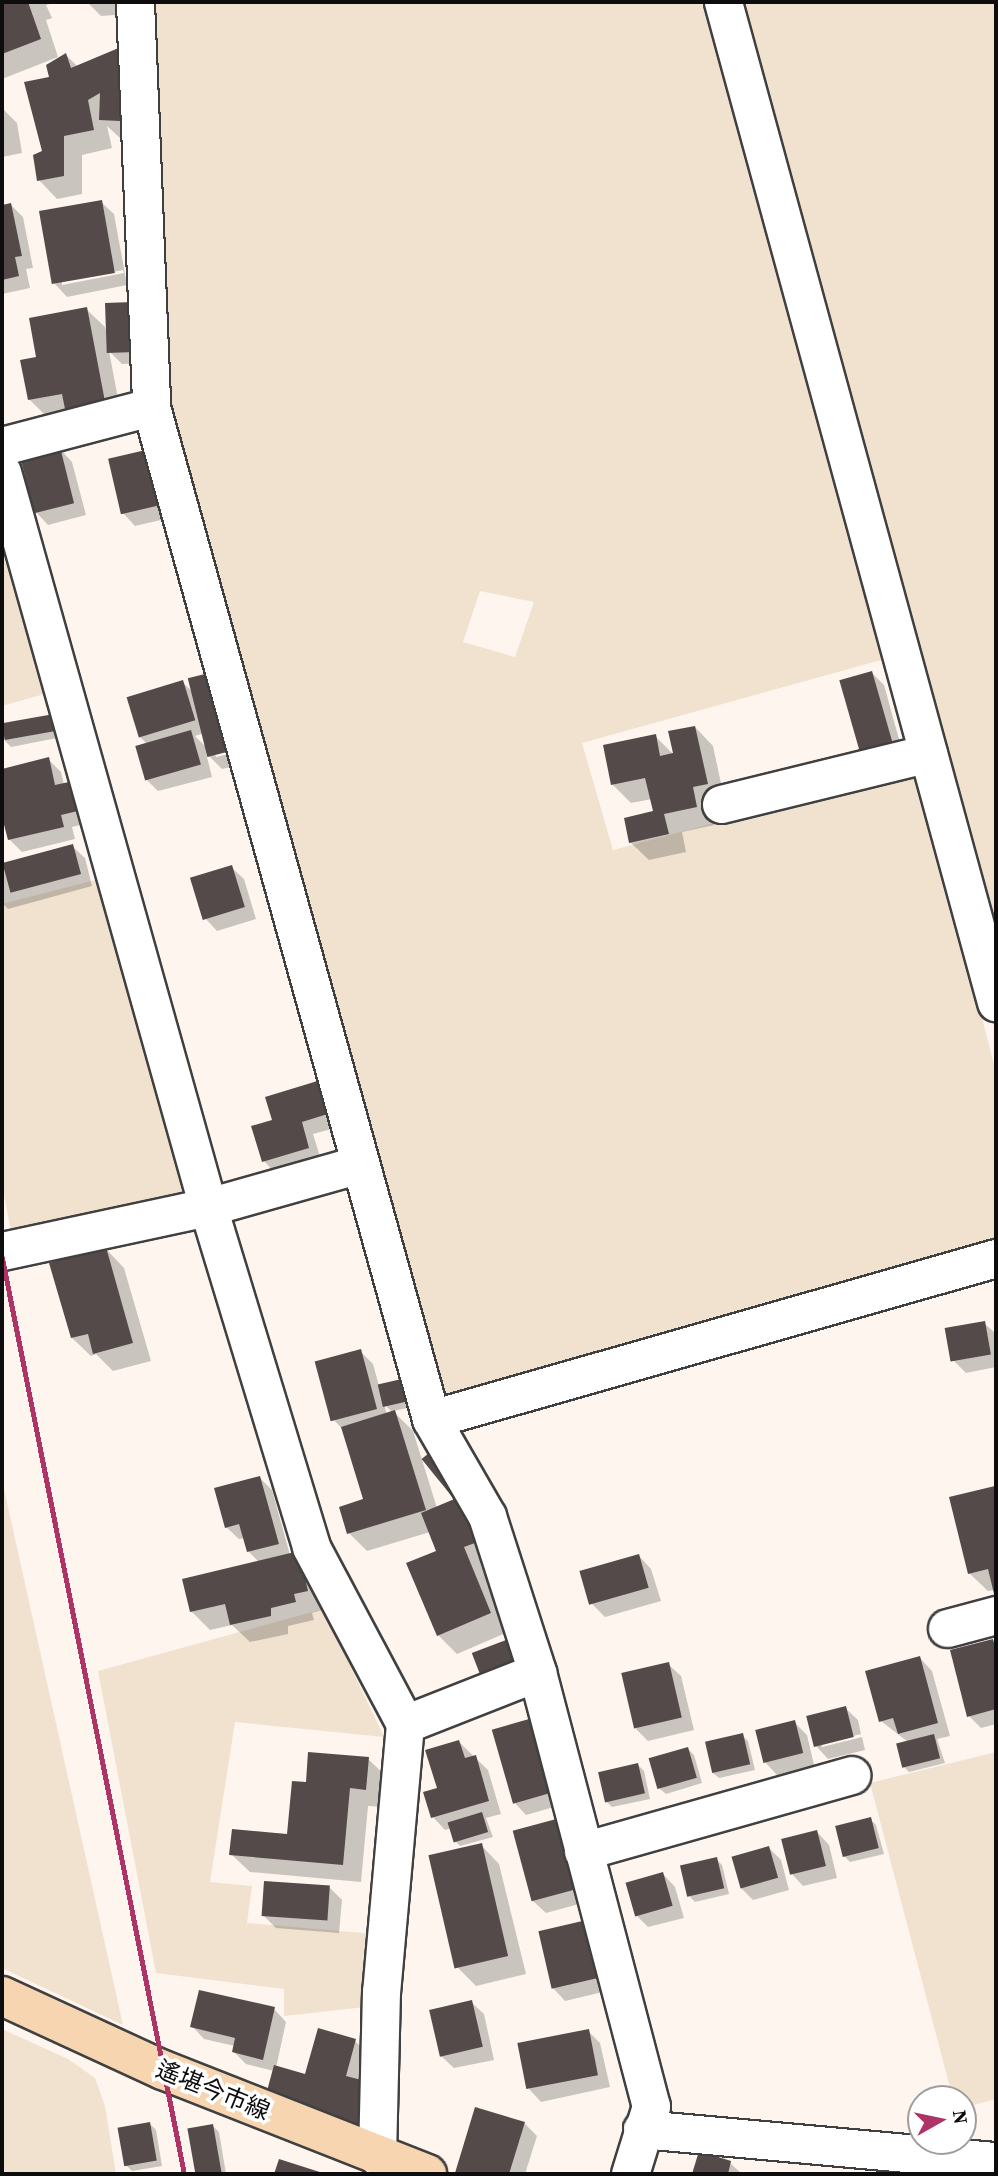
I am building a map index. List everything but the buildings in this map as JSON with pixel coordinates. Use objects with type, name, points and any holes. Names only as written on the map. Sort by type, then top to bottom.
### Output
[{"type":"main road","name":"遙堪今市線","points":[[2,1996],[163,2070],[427,2174]]},
{"type":"street","points":[[135,2],[151,407],[431,1419],[487,1516],[537,1672],[651,2106],[630,2174]]},
{"type":"street","points":[[723,2],[996,1002]]},
{"type":"street","points":[[2,446],[151,407]]},
{"type":"street","points":[[2,472],[208,1207],[311,1548],[405,1724],[381,1991],[377,2156]]},
{"type":"street","points":[[721,804],[928,753]]},
{"type":"street","points":[[2,1251],[208,1207],[360,1164]]},
{"type":"street","points":[[431,1419],[996,1258]]},
{"type":"street","points":[[947,1628],[996,1615]]},
{"type":"street","points":[[405,1724],[537,1672]]},
{"type":"street","points":[[583,1851],[851,1775]]},
{"type":"street","points":[[642,2129],[996,2161]]},
{"type":"shaded area","points":[[151,2],[713,2],[892,657],[582,743],[613,850],[917,769],[996,1072],[996,1242],[435,1397],[164,406]],"holes":[[[480,591],[534,602],[515,657],[463,642]]]},
{"type":"shaded area","points":[[741,2],[996,2],[996,951]]},
{"type":"shaded area","points":[[2,526],[48,693],[2,706]]},
{"type":"shaded area","points":[[103,878],[191,1198],[12,1236],[2,1185],[2,904]]},
{"type":"shaded area","points":[[2,1480],[123,2025],[2,1968]]},
{"type":"shaded area","points":[[323,1609],[384,1737],[235,1722],[210,1882],[252,1886],[247,1923],[374,1934],[365,2007],[284,2016],[284,1989],[156,1973],[98,1671]]},
{"type":"shaded area","points":[[996,1752],[996,2099],[977,2104],[977,2085],[949,2085],[870,1783]]},
{"type":"shaded area","points":[[2,2029],[68,2059],[95,2078],[105,2106],[116,2174],[2,2174]]},
{"type":"railway","points":[[2,1258],[184,2174]]}]
